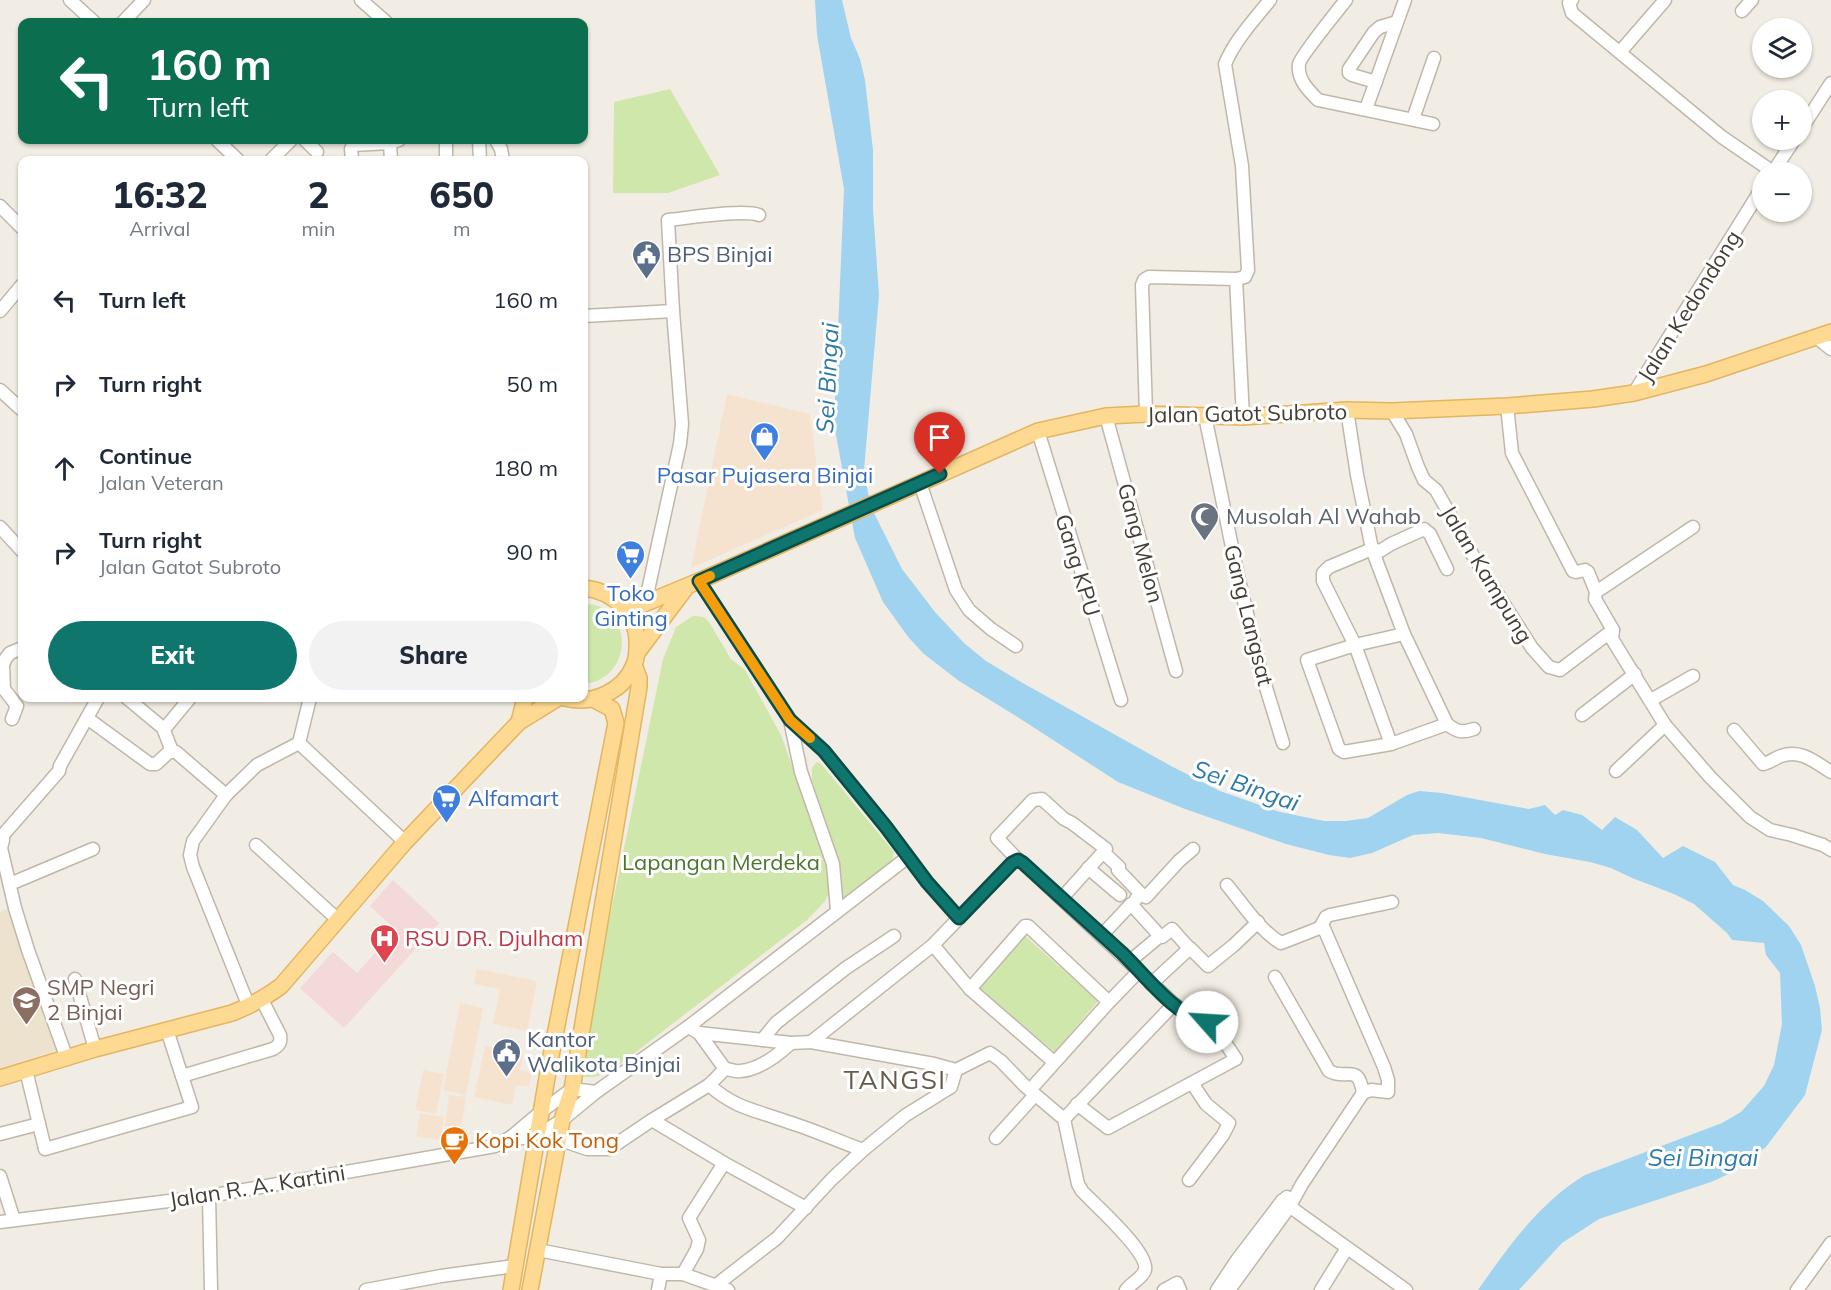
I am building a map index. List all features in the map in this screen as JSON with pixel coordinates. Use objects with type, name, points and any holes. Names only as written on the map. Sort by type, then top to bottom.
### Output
[{"type":"main road","name":"Jalan Gatot Subroto","points":[[627,611],[1038,431],[1106,416],[1146,414],[1243,417],[1347,410],[1392,411],[1507,406],[1593,399],[1634,393],[1706,374],[1824,334]]},
{"type":"main road","name":"Jalan Gatot Subroto","points":[[593,699],[613,690],[626,677],[635,659],[693,584]]},
{"type":"main road","points":[[530,1290],[558,1139],[572,1089],[639,687],[635,659],[636,631],[627,611],[618,601],[606,594],[588,588]]},
{"type":"main road","points":[[511,1290],[567,975],[616,723],[612,709],[593,699],[588,699]]},
{"type":"main road","points":[[519,722],[524,702]]},
{"type":"main road","points":[[0,1078],[95,1049],[232,1013],[255,1004],[281,986],[405,842],[519,722],[552,702]]},
{"type":"main road","points":[[567,975],[590,980]]},
{"type":"street","points":[[70,0],[90,18]]},
{"type":"street","points":[[127,18],[144,0]]},
{"type":"street","points":[[361,0],[381,18]]},
{"type":"street","points":[[1146,414],[1142,285],[1144,280],[1149,277],[1236,279],[1245,277],[1248,270],[1242,166],[1225,64],[1230,52],[1270,0]]},
{"type":"street","points":[[1346,0],[1299,62],[1300,75],[1307,89],[1318,99],[1433,124]]},
{"type":"street","points":[[1366,109],[1405,0]]},
{"type":"street","points":[[1572,0],[1569,3],[1572,13],[1722,136],[1759,162]]},
{"type":"street","points":[[1620,52],[1665,0]]},
{"type":"street","points":[[1742,11],[1752,0]]},
{"type":"street","points":[[1376,82],[1352,75],[1349,69],[1374,32],[1380,27],[1397,22]]},
{"type":"street","points":[[1413,119],[1434,57]]},
{"type":"street","points":[[1812,112],[1831,83]]},
{"type":"street","points":[[221,144],[234,156]]},
{"type":"street","points":[[275,156],[287,144]]},
{"type":"street","points":[[309,144],[317,152]]},
{"type":"street","points":[[352,156],[353,145],[364,144]]},
{"type":"street","name":"Jalan Kedondong","points":[[1634,393],[1752,204]]},
{"type":"street","points":[[0,206],[18,224]]},
{"type":"street","points":[[645,604],[680,444],[682,424],[668,220],[739,213],[759,215]]},
{"type":"street","points":[[1236,279],[1243,417]]},
{"type":"street","points":[[0,311],[18,290]]},
{"type":"street","points":[[588,316],[673,311]]},
{"type":"street","points":[[1824,334],[1831,349]]},
{"type":"street","points":[[0,390],[18,406]]},
{"type":"street","points":[[1507,406],[1512,453],[1573,571],[1587,570],[1596,592],[1594,599],[1613,630],[1612,639],[1665,725],[1710,777],[1750,817],[1770,830],[1823,845],[1831,850]]},
{"type":"street","points":[[1347,410],[1372,549],[1404,634],[1447,724],[1463,733],[1474,729]]},
{"type":"street","name":"Jalan Kampung","points":[[1392,411],[1406,434],[1425,480],[1436,490],[1472,554],[1526,639],[1549,667],[1560,670],[1613,630]]},
{"type":"street","name":"Gang Melon","points":[[1106,416],[1176,671]]},
{"type":"street","name":"Gang Langsat","points":[[1205,416],[1260,668],[1283,743]]},
{"type":"street","name":"Gang KPU","points":[[1038,431],[1121,700]]},
{"type":"street","points":[[920,483],[956,590],[969,610],[1016,646]]},
{"type":"street","points":[[0,527],[18,547]]},
{"type":"street","points":[[1596,592],[1693,527]]},
{"type":"street","points":[[1391,744],[1354,645],[1323,581],[1323,573],[1329,567],[1372,549],[1380,551],[1424,530],[1430,534],[1447,569]]},
{"type":"street","points":[[693,584],[790,720],[824,751],[927,882],[959,918]]},
{"type":"street","points":[[1404,634],[1354,645],[1306,660],[1341,752],[1391,744],[1447,724]]},
{"type":"street","points":[[12,719],[17,706],[5,692],[3,669],[6,658],[10,653],[18,650]]},
{"type":"street","points":[[1582,715],[1635,674]]},
{"type":"street","points":[[1651,700],[1693,676]]},
{"type":"street","points":[[67,1059],[28,950],[1,848],[3,835],[59,771],[96,702]]},
{"type":"street","points":[[132,702],[163,728],[172,751],[182,755],[226,795]]},
{"type":"street","points":[[163,728],[187,702]]},
{"type":"street","points":[[182,1076],[273,1049],[281,1041],[280,1035],[255,1004],[193,867],[190,855],[193,841],[226,795],[257,765],[299,743],[309,702]]},
{"type":"street","points":[[87,718],[150,764],[156,764],[172,751]]},
{"type":"street","points":[[790,720],[801,772],[833,864],[837,910]]},
{"type":"street","points":[[1616,771],[1665,725]]},
{"type":"street","points":[[1734,730],[1763,764],[1781,756],[1800,754],[1831,772]]},
{"type":"street","points":[[299,743],[405,842]]},
{"type":"street","points":[[1062,898],[1106,849],[1042,800],[1033,800],[997,838],[1018,860],[1130,961],[1151,984],[1197,1020],[1207,1022],[1220,1035],[1236,1059],[1107,1128],[1077,1104]]},
{"type":"street","points":[[256,845],[337,919]]},
{"type":"street","points":[[10,884],[93,849]]},
{"type":"street","points":[[1103,852],[1146,897],[1193,849]]},
{"type":"street","points":[[538,1136],[596,1092],[693,1030],[837,910],[908,857]]},
{"type":"street","points":[[811,1042],[933,945],[1012,863],[1018,860]]},
{"type":"street","points":[[1088,868],[1119,896]]},
{"type":"street","points":[[1227,885],[1258,922],[1281,943],[1322,927]]},
{"type":"street","points":[[1102,935],[1141,894]]},
{"type":"street","points":[[1217,1290],[1237,1260],[1302,1184],[1363,1093],[1371,1090],[1388,1092],[1388,1080],[1384,1067],[1322,927],[1322,921],[1330,915],[1392,902]]},
{"type":"street","points":[[1131,904],[1160,936]]},
{"type":"street","points":[[1130,961],[1172,929],[1208,966],[1258,922]]},
{"type":"street","points":[[970,989],[1025,926],[1028,926],[1109,1002]]},
{"type":"street","points":[[762,1040],[776,1023],[837,975],[894,936]]},
{"type":"street","points":[[933,945],[970,989],[1054,1062]]},
{"type":"street","points":[[1151,984],[1189,948]]},
{"type":"street","points":[[996,1138],[1054,1062],[1139,971]]},
{"type":"street","points":[[1275,977],[1329,1071],[1337,1074],[1357,1075],[1360,1078],[1363,1093]]},
{"type":"street","points":[[75,980],[95,1049]]},
{"type":"street","points":[[1064,1119],[1174,1004]]},
{"type":"street","points":[[26,1070],[45,1149],[192,1107],[166,1030]]},
{"type":"street","points":[[693,1030],[791,1043],[811,1042],[956,1070],[990,1053],[1064,1119],[1078,1185],[1142,1254],[1145,1263],[1144,1272],[1126,1290]]},
{"type":"street","points":[[693,1030],[725,1068],[739,1071],[756,1066],[778,1055],[791,1043]]},
{"type":"street","points":[[558,1139],[587,1149],[609,1149],[709,1085],[725,1068]]},
{"type":"street","points":[[715,1286],[777,1238],[832,1179],[863,1150],[906,1115],[951,1087],[956,1070]]},
{"type":"street","points":[[1189,1180],[1223,1135],[1229,1123],[1206,1104],[1192,1083]]},
{"type":"street","points":[[709,1085],[722,1096],[749,1110],[787,1121],[863,1150]]},
{"type":"street","points":[[572,1089],[596,1092]]},
{"type":"street","name":"Jalan R. A. Kartini","points":[[0,1222],[209,1196],[495,1146],[512,1137],[572,1089]]},
{"type":"street","points":[[652,1120],[806,1208]]},
{"type":"street","points":[[0,1134],[39,1124]]},
{"type":"street","name":"Jalan R. A. Kartini","points":[[512,1137],[538,1136]]},
{"type":"street","points":[[682,1274],[697,1249],[699,1240],[688,1218],[724,1163]]},
{"type":"street","points":[[0,1176],[14,1220]]},
{"type":"street","points":[[209,1196],[211,1290]]},
{"type":"street","points":[[1286,1204],[1406,1290]]},
{"type":"street","points":[[1229,1290],[1286,1204]]},
{"type":"street","points":[[1797,1290],[1831,1243]]},
{"type":"street","points":[[1321,1290],[1347,1248]]},
{"type":"street","points":[[537,1250],[661,1274],[682,1274],[728,1290]]},
{"type":"street","points":[[366,1290],[441,1276],[515,1266]]},
{"type":"street","points":[[658,1290],[661,1274]]},
{"type":"street","points":[[1164,1290],[1177,1283],[1180,1290]]},
{"type":"shaded area","name":"Pasar Pujasera Binjai","points":[[727,394],[810,414],[823,510],[691,568]]},
{"type":"shaded area","name":"RSU DR. Djulham","points":[[393,880],[439,923],[344,1028],[300,988],[333,952],[357,973],[396,930],[370,906]]},
{"type":"shaded area","name":"SMP Negri 2 Binjai","points":[[12,907],[38,986],[3,1000],[41,986],[58,1050],[0,1068],[0,912]]},
{"type":"shaded area","points":[[477,969],[537,981],[527,1031],[493,1024],[500,989],[474,984]]},
{"type":"shaded area","points":[[460,1003],[483,1008],[466,1095],[443,1090]]},
{"type":"shaded area","points":[[485,1046],[523,1054],[520,1070],[532,1072],[529,1087],[516,1085],[512,1105],[474,1097]]},
{"type":"shaded area","points":[[423,1070],[444,1074],[436,1114],[415,1110]]},
{"type":"shaded area","points":[[449,1095],[466,1097],[461,1128],[445,1126]]},
{"type":"shaded area","points":[[420,1113],[444,1117],[440,1140],[416,1136]]},
{"type":"green space","points":[[670,89],[720,175],[668,193],[613,193],[614,102]]},
{"type":"green space","points":[[588,605],[600,607],[612,615],[619,627],[622,641],[620,656],[613,669],[601,679],[588,683]]},
{"type":"green space","name":"Lapangan Merdeka","points":[[693,616],[704,617],[709,622],[731,659],[745,670],[781,735],[828,866],[829,892],[824,902],[807,920],[623,1062],[600,1075],[584,1077],[579,1067],[663,659],[676,627]]},
{"type":"green space","points":[[817,762],[894,852],[891,864],[845,900],[838,900],[840,878],[812,780],[812,768]]},
{"type":"green space","points":[[1023,934],[1098,1001],[1055,1052],[977,987]]},
{"type":"water","name":"Sei Bingai","points":[[815,0],[842,0],[851,38],[860,59],[865,80],[873,150],[873,209],[879,295],[864,470],[868,493],[874,513],[902,569],[935,612],[964,643],[986,661],[1021,682],[1220,791],[1280,812],[1324,821],[1346,821],[1368,818],[1407,795],[1419,791],[1442,793],[1529,809],[1545,805],[1555,815],[1563,810],[1582,815],[1602,830],[1615,817],[1637,830],[1663,858],[1683,846],[1715,862],[1733,885],[1763,901],[1789,926],[1801,945],[1820,1008],[1822,1030],[1805,1095],[1766,1147],[1731,1173],[1711,1182],[1599,1219],[1562,1243],[1519,1290],[1478,1290],[1526,1227],[1568,1186],[1585,1175],[1722,1123],[1741,1112],[1764,1086],[1774,1065],[1782,1024],[1780,973],[1766,955],[1764,943],[1732,940],[1694,904],[1611,868],[1590,862],[1545,854],[1481,838],[1438,833],[1413,835],[1372,853],[1350,858],[1286,844],[1185,809],[1118,782],[959,681],[924,654],[909,638],[883,602],[855,538],[834,424],[844,189],[817,35]]},
{"type":"slow traffic","points":[[710,576],[699,581],[790,720],[810,738]]},
{"type":"place","name":"BPS Binjai","points":[[646,280]]},
{"type":"place","name":"Pasar Pujasera Binjai","points":[[765,462]]},
{"type":"place","name":"Musolah Al Wahab","points":[[1205,542]]},
{"type":"place","name":"Toko Ginting","points":[[631,580]]},
{"type":"place","name":"Alfamart","points":[[447,824]]},
{"type":"place","name":"RSU DR. Djulham","points":[[384,964]]},
{"type":"place","name":"SMP Negri 2 Binjai","points":[[26,1026]]},
{"type":"place","name":"Kantor Walikota Binjai","points":[[506,1078]]},
{"type":"place","name":"Kopi Kok Tong","points":[[454,1166]]},
{"type":"district","name":"TANGSI","points":[[895,1080]]},
{"type":"route","points":[[940,474],[699,581],[790,720],[824,751],[927,882],[959,918],[1012,863],[1018,860],[1125,956],[1151,984],[1174,1004],[1197,1020],[1207,1022]]}]
